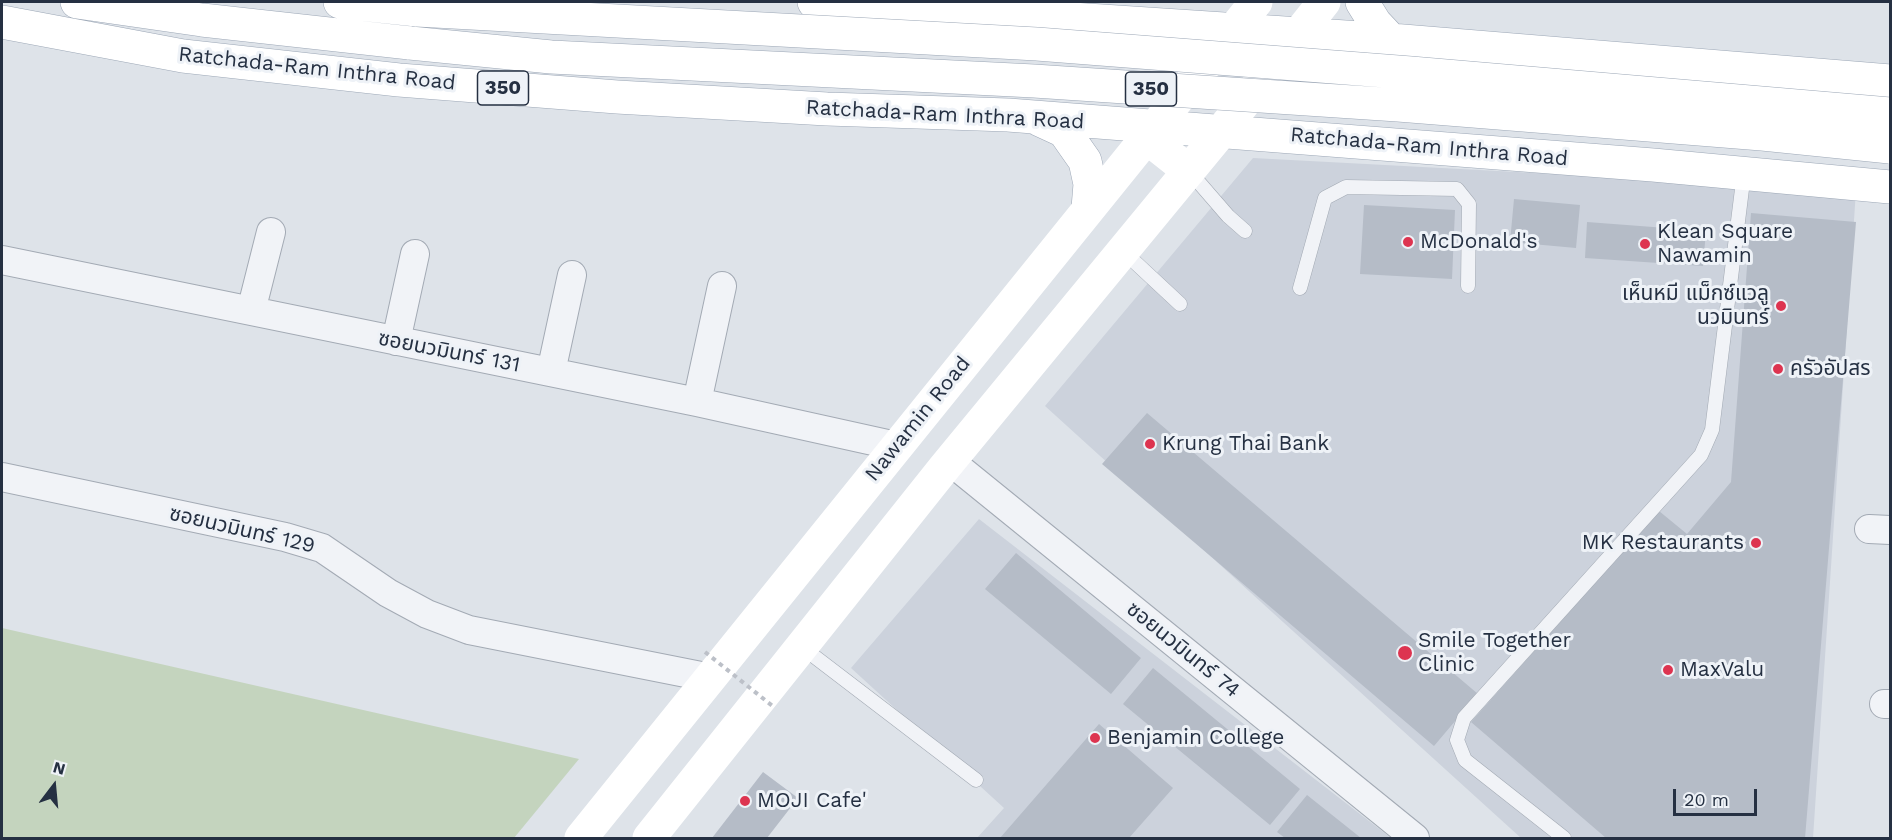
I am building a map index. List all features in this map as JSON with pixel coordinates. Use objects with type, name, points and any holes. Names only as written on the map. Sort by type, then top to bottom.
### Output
[{"type":"main road","name":"Ratchada-Ram Inthra Road","points":[[76,2],[202,20],[410,44],[551,57],[1034,81],[1398,105],[1762,134],[1890,147]]},
{"type":"main road","name":"350","points":[[340,2],[417,10],[1037,44],[1890,114]]},
{"type":"main road","points":[[814,2],[1391,40],[1890,81]]},
{"type":"main road","name":"Nawamin Road","points":[[582,838],[708,665],[896,446],[1256,2]]},
{"type":"main road","points":[[650,838],[950,461],[1220,133],[1324,2]]},
{"type":"main road","points":[[1362,2],[1375,23],[1391,40]]},
{"type":"main road","points":[[1034,18],[1050,30],[1057,64],[1022,116],[1064,131],[1085,161],[1090,184],[1088,208]]},
{"type":"main road","name":"Ratchada-Ram Inthra Road","points":[[2,22],[183,56],[399,80],[628,98],[827,109],[1022,116],[1151,132],[1284,135],[1890,187]]},
{"type":"main road","points":[[1653,165],[1623,142],[1612,113],[1625,77],[1658,61]]},
{"type":"main road","points":[[1151,132],[1189,171]]},
{"type":"street","points":[[251,311],[271,232]]},
{"type":"street","points":[[396,341],[415,254]]},
{"type":"street","name":"ซอยนวมินทร์ 131","points":[[2,260],[697,402],[896,446]]},
{"type":"street","points":[[550,372],[572,276]]},
{"type":"street","points":[[697,402],[722,286]]},
{"type":"street","name":"ซอยนวมินทร์ 74","points":[[950,461],[1415,838]]},
{"type":"street","name":"ซอยนวมินทร์ 129","points":[[2,477],[285,537],[322,548],[388,592],[427,614],[469,630],[708,665]]},
{"type":"lane","points":[[1189,171],[1228,216],[1245,231]]},
{"type":"lane","points":[[1564,838],[1465,760],[1457,740],[1464,718],[1611,558],[1701,455],[1712,430],[1744,173]]},
{"type":"lane","points":[[1300,288],[1325,198],[1346,187],[1457,189],[1469,204],[1468,286]]},
{"type":"lane","points":[[1123,251],[1180,304]]},
{"type":"lane","points":[[802,647],[976,780]]},
{"type":"path","points":[[708,665],[775,708]]},
{"type":"shaded area","points":[[1253,158],[1856,190],[1813,838],[1521,838],[1045,406]]},
{"type":"shaded area","name":"Benjamin College","points":[[979,519],[1391,838],[977,838],[1004,808],[851,668]]},
{"type":"green space","points":[[2,628],[579,759],[514,838],[2,838]]},
{"type":"building","points":[[1514,199],[1580,205],[1576,248],[1510,242]]},
{"type":"building","name":"McDonald's","points":[[1364,205],[1455,210],[1452,279],[1360,274]]},
{"type":"building","name":"MaxValu","points":[[1751,213],[1856,222],[1805,838],[1606,838],[1471,722],[1659,511],[1687,534],[1731,482]]},
{"type":"building","name":"Klean Square Nawamin","points":[[1587,222],[1706,231],[1703,266],[1585,258]]},
{"type":"building","points":[[1147,413],[1478,694],[1434,746],[1102,464]]},
{"type":"building","points":[[1016,553],[1141,658],[1111,694],[985,589]]},
{"type":"building","points":[[1153,668],[1300,789],[1270,825],[1123,704]]},
{"type":"building","points":[[1099,724],[1173,788],[1129,838],[1000,838]]},
{"type":"building","points":[[763,772],[798,798],[767,838],[712,838]]},
{"type":"building","points":[[1307,795],[1361,838],[1285,838],[1277,832]]},
{"type":"place","name":"McDonald's","points":[[1408,242]]},
{"type":"place","name":"Klean Square Nawamin","points":[[1645,244]]},
{"type":"place","name":"เห็นหมี แม็กซ์แวลู นวมินทร์","points":[[1781,306]]},
{"type":"place","name":"ครัวอัปสร","points":[[1778,369]]},
{"type":"place","name":"Krung Thai Bank","points":[[1150,444]]},
{"type":"place","name":"MK Restaurants","points":[[1756,543]]},
{"type":"place","name":"Smile Together Clinic","points":[[1405,653]]},
{"type":"place","name":"MaxValu","points":[[1668,670]]},
{"type":"place","name":"Benjamin College","points":[[1095,738]]},
{"type":"place","name":"MOJI Cafe'","points":[[745,801]]}]
